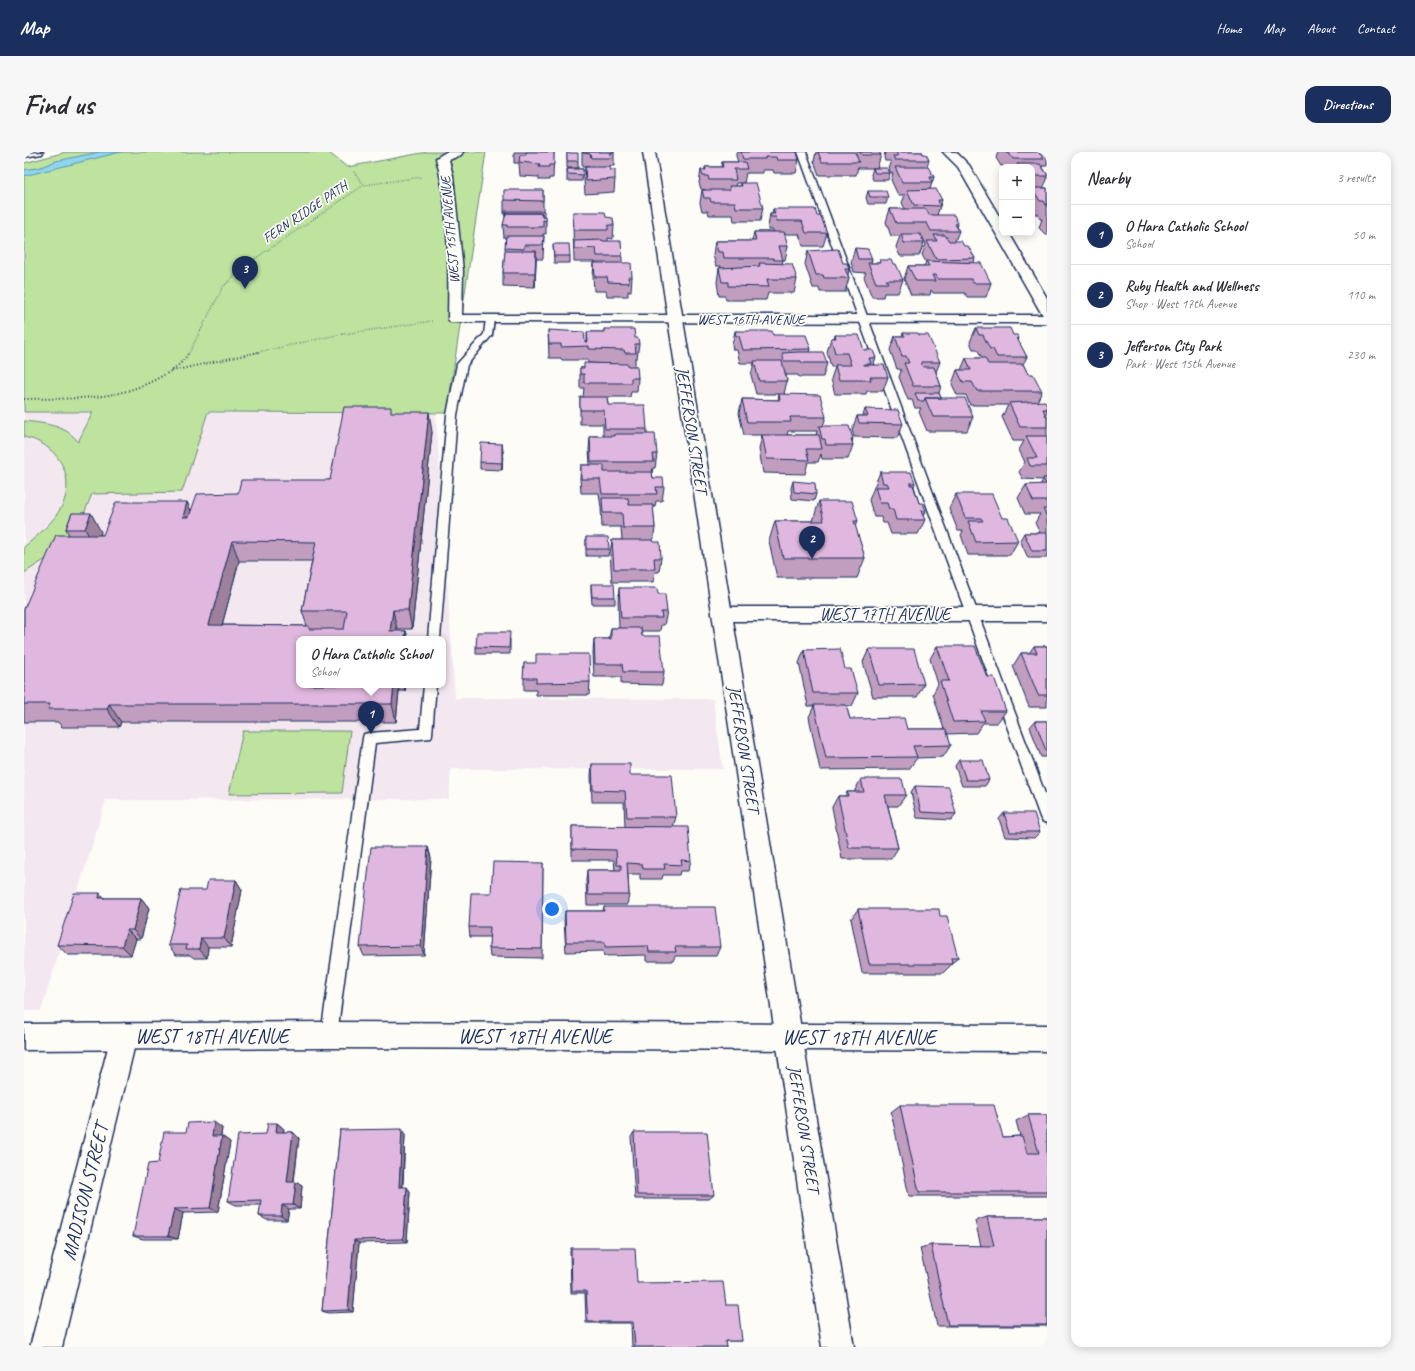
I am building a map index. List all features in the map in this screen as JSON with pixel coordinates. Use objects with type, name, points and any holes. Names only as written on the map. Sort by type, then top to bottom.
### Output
[{"type":"street","name":"WEST 15TH AVENUE","points":[[455,319],[456,271],[446,176],[442,158],[457,152]]},
{"type":"street","name":"JEFFERSON STREET","points":[[650,152],[674,319],[838,1347]]},
{"type":"street","points":[[949,152],[963,158],[999,227]]},
{"type":"street","points":[[1004,236],[1047,311]]},
{"type":"street","name":"WEST 16TH AVENUE","points":[[455,319],[1047,319]]},
{"type":"street","name":"WEST 17TH AVENUE","points":[[722,614],[1047,614]]},
{"type":"street","name":"WEST 18TH AVENUE","points":[[24,1037],[329,1035],[1047,1038]]},
{"type":"street","name":"MADISON STREET","points":[[46,1347],[124,1036]]},
{"type":"lane","points":[[24,155],[39,152]]},
{"type":"lane","points":[[802,152],[1047,817]]},
{"type":"lane","points":[[434,636],[452,415],[462,364],[488,335],[490,319]]},
{"type":"lane","points":[[329,1035],[369,738],[426,734],[430,688]]},
{"type":"path","points":[[354,172],[364,185]]},
{"type":"path","name":"FERN RIDGE PATH","points":[[24,398],[78,398],[112,396],[145,386],[171,371],[187,356],[223,287],[244,266],[364,185],[417,177],[446,176]]},
{"type":"path","points":[[171,371],[338,335],[455,319]]},
{"type":"shaded area","points":[[24,412],[436,414],[455,698],[713,699],[723,769],[451,769],[449,799],[106,800],[41,1011],[24,1011]]},
{"type":"green space","points":[[66,152],[328,152],[347,167],[427,152],[486,152],[447,413],[208,412],[182,492],[92,494],[79,526],[46,559],[24,573],[24,547],[54,518],[62,506],[66,494],[67,483],[61,462],[54,453],[46,446],[35,440],[24,437],[24,421],[61,428],[73,436],[78,442],[93,412],[24,412],[24,163]]},
{"type":"green space","points":[[243,731],[350,731],[342,793],[229,794]]},
{"type":"water","points":[[100,152],[121,152],[24,176],[24,170],[41,167],[56,161]]},
{"type":"building","points":[[526,152],[554,152],[554,165],[549,165],[549,167],[539,167],[540,164],[519,162],[520,155],[526,155]]},
{"type":"building","points":[[582,152],[614,153],[610,153],[611,158],[591,158],[590,154]]},
{"type":"building","points":[[741,152],[797,152],[799,160],[777,160],[776,157],[765,157],[765,159],[743,159]]},
{"type":"building","points":[[818,152],[855,152],[859,162],[822,162]]},
{"type":"building","points":[[860,152],[879,152],[881,155],[862,155]]},
{"type":"building","points":[[896,152],[922,152],[923,154],[926,154],[929,160],[895,160],[893,156],[898,156]]},
{"type":"building","points":[[1005,152],[1047,153],[1039,153],[1044,159],[1013,159],[1009,153]]},
{"type":"building","points":[[567,153],[578,153],[578,161],[567,161]]},
{"type":"building","points":[[722,162],[745,162],[747,169],[734,169],[736,180],[709,180],[708,176],[703,176],[701,170],[706,170],[705,167],[723,167]]},
{"type":"building","points":[[1035,164],[1040,164],[1047,176],[1035,176]]},
{"type":"building","points":[[585,167],[610,167],[610,170],[615,170],[615,179],[586,181]]},
{"type":"building","points":[[895,167],[928,167],[934,177],[930,177],[932,182],[902,182]]},
{"type":"building","points":[[873,168],[887,168],[890,173],[875,173]]},
{"type":"building","points":[[567,169],[583,169],[583,175],[568,174]]},
{"type":"building","points":[[741,183],[756,183],[763,208],[736,208],[735,202],[711,202],[710,198],[704,198],[702,190],[730,190],[729,186],[742,186]]},
{"type":"building","points":[[1035,188],[1047,188],[1047,205],[1044,201],[1040,201],[1035,193]]},
{"type":"building","points":[[936,189],[942,200],[938,200],[940,206],[914,205],[907,190]]},
{"type":"building","points":[[504,190],[543,190],[543,201],[504,200]]},
{"type":"building","points":[[868,191],[886,191],[888,197],[870,197]]},
{"type":"building","points":[[773,209],[815,209],[817,216],[821,216],[827,233],[806,233],[802,221],[777,221],[776,217],[771,217],[770,214],[775,214]]},
{"type":"building","points":[[890,209],[926,209],[929,215],[954,215],[958,224],[955,224],[959,231],[931,231],[927,223],[896,223]]},
{"type":"building","points":[[505,211],[544,211],[544,217],[542,217],[542,213],[506,213],[505,216]]},
{"type":"building","points":[[573,212],[605,212],[606,217],[613,218],[614,225],[608,225],[608,230],[574,230]]},
{"type":"building","points":[[506,213],[542,213],[542,217],[546,217],[546,221],[543,220],[543,227],[507,227],[507,225],[503,225]]},
{"type":"building","points":[[754,232],[784,232],[788,246],[779,246],[783,260],[774,260],[773,258],[724,258],[723,252],[718,252],[715,241],[756,241]]},
{"type":"building","points":[[901,234],[920,234],[924,243],[904,243]]},
{"type":"building","points":[[934,235],[945,235],[949,241],[961,241],[964,246],[968,246],[975,258],[936,259],[927,241],[937,241]]},
{"type":"building","points":[[506,236],[544,236],[543,245],[524,245],[524,249],[505,248]]},
{"type":"building","points":[[574,241],[621,241],[622,256],[597,256],[596,248],[574,249]]},
{"type":"building","points":[[553,244],[569,244],[570,256],[554,256]]},
{"type":"building","points":[[855,248],[868,249],[872,259],[858,259]]},
{"type":"building","points":[[838,249],[843,263],[847,263],[849,269],[845,269],[849,278],[824,278],[823,275],[816,275],[808,251]]},
{"type":"building","points":[[505,251],[536,251],[535,273],[503,273]]},
{"type":"building","points":[[880,260],[891,260],[893,264],[896,264],[903,280],[886,280],[888,283],[876,283],[868,263],[881,263]]},
{"type":"building","points":[[926,261],[981,263],[991,283],[973,283],[971,279],[938,279],[936,275],[932,275],[935,281],[916,281],[908,266],[929,266]]},
{"type":"building","points":[[594,263],[631,263],[632,277],[628,277],[629,283],[608,282],[607,277],[595,277]]},
{"type":"building","points":[[759,263],[792,264],[797,279],[767,279],[769,287],[728,286],[728,282],[722,282],[719,268],[760,266]]},
{"type":"building","points":[[976,328],[1010,328],[1013,335],[1017,335],[1019,338],[1017,338],[1027,357],[997,357],[993,349],[990,349],[983,335],[979,335]]},
{"type":"building","points":[[604,329],[634,329],[635,338],[638,338],[639,344],[635,344],[636,353],[625,353],[624,350],[589,349],[589,346],[561,347],[561,344],[549,344],[548,330],[584,332],[585,342],[588,342],[587,332],[604,332]]},
{"type":"building","points":[[735,331],[772,331],[773,335],[806,335],[811,349],[743,350],[739,336],[736,336]]},
{"type":"building","points":[[903,333],[928,335],[940,362],[921,362],[923,367],[934,367],[941,386],[913,386],[904,363],[909,363],[906,356],[902,356],[895,336],[905,336]]},
{"type":"building","points":[[835,335],[859,335],[864,350],[873,350],[876,358],[869,358],[871,364],[864,365],[884,365],[888,377],[870,377],[871,380],[839,380],[835,365],[851,365],[847,353],[835,353],[831,338],[836,338]]},
{"type":"building","points":[[823,352],[827,363],[784,361],[782,353]]},
{"type":"building","points":[[966,358],[985,358],[988,364],[1023,364],[1028,374],[1033,374],[1042,391],[977,391],[972,382],[963,382],[957,370],[971,370]]},
{"type":"building","points":[[754,361],[782,361],[787,381],[759,381]]},
{"type":"building","points":[[584,363],[628,364],[628,366],[637,366],[638,378],[631,378],[631,383],[584,383],[584,374],[580,374],[580,368],[584,368]]},
{"type":"building","points":[[915,393],[939,393],[941,398],[925,398],[924,401],[918,401]]},
{"type":"building","points":[[779,394],[820,395],[826,417],[790,417],[791,422],[747,422],[742,399],[780,400]]},
{"type":"building","points":[[580,397],[607,397],[608,405],[645,405],[647,429],[605,429],[604,410],[580,410]]},
{"type":"building","points":[[925,398],[965,398],[973,417],[933,417]]},
{"type":"building","points":[[1045,401],[1047,409],[1043,409],[1047,416],[1047,427],[1020,427],[1009,403]]},
{"type":"building","points":[[344,407],[391,407],[391,412],[429,412],[408,610],[393,610],[390,631],[406,631],[405,636],[296,636],[296,688],[394,688],[392,704],[109,704],[107,709],[48,709],[50,704],[24,704],[24,609],[56,535],[103,535],[116,502],[187,502],[183,517],[189,517],[197,494],[238,493],[241,480],[330,480]],"holes":[[[232,541],[316,542],[302,611],[347,611],[344,629],[309,629],[309,626],[209,625]]]},
{"type":"building","points":[[865,409],[898,410],[903,424],[859,423],[857,416],[868,416]]},
{"type":"building","points":[[819,426],[849,426],[853,439],[851,439],[853,445],[826,445],[825,439],[822,439]]},
{"type":"building","points":[[615,434],[655,434],[657,454],[653,454],[654,462],[591,462],[590,436],[615,436]]},
{"type":"building","points":[[762,435],[819,435],[822,449],[806,449],[809,460],[767,459]]},
{"type":"building","points":[[1026,436],[1047,436],[1047,466],[1030,466],[1027,458],[1037,458]]},
{"type":"building","points":[[481,443],[502,444],[502,463],[480,462]]},
{"type":"building","points":[[581,465],[604,465],[604,472],[652,472],[653,478],[663,478],[664,487],[656,487],[657,494],[602,494],[600,479],[581,479]]},
{"type":"building","points":[[880,472],[911,472],[915,483],[910,483],[910,485],[913,485],[919,503],[923,503],[926,511],[921,511],[925,520],[896,520],[893,509],[889,509],[887,503],[880,503],[875,487],[889,487],[887,483],[883,483]]},
{"type":"building","points":[[1043,478],[1047,478],[1047,501],[1033,501],[1026,485],[1046,484]]},
{"type":"building","points":[[793,481],[815,483],[816,494],[794,492]]},
{"type":"building","points":[[956,494],[992,494],[1002,518],[1008,518],[1018,541],[976,542],[968,521],[983,521],[981,518],[965,518]]},
{"type":"building","points":[[602,498],[628,498],[629,505],[653,505],[655,528],[623,528],[622,513],[603,513]]},
{"type":"building","points":[[819,501],[852,501],[858,521],[854,521],[865,558],[783,558],[775,521],[824,521]]},
{"type":"building","points":[[1043,509],[1047,509],[1047,517]]},
{"type":"building","points":[[72,513],[91,513],[85,529],[66,529]]},
{"type":"building","points":[[1024,533],[1047,533],[1047,551],[1032,551]]},
{"type":"building","points":[[586,537],[608,537],[609,549],[586,549]]},
{"type":"building","points":[[612,540],[653,540],[653,542],[660,542],[661,558],[654,558],[655,569],[614,569]]},
{"type":"building","points":[[591,584],[614,584],[615,597],[592,597]]},
{"type":"building","points":[[619,588],[657,588],[658,594],[665,594],[667,612],[661,612],[662,618],[621,618]]},
{"type":"building","points":[[611,628],[641,628],[642,636],[660,636],[664,672],[623,672],[622,664],[595,664],[594,639],[611,639]]},
{"type":"building","points":[[477,632],[510,632],[509,648],[476,647]]},
{"type":"building","points":[[937,646],[975,646],[987,677],[994,677],[1006,711],[981,711],[985,721],[953,722],[940,681],[949,681]]},
{"type":"building","points":[[1034,646],[1047,646],[1047,695],[1038,695],[1021,653],[1037,653]]},
{"type":"building","points":[[840,649],[845,669],[851,669],[858,693],[813,693],[804,650]]},
{"type":"building","points":[[869,649],[914,649],[924,684],[879,685]]},
{"type":"building","points":[[536,654],[589,654],[590,682],[536,683],[536,678],[523,678],[524,663],[536,663]]},
{"type":"building","points":[[814,705],[846,705],[850,719],[904,718],[907,729],[946,729],[951,745],[913,746],[917,757],[826,758]]},
{"type":"building","points":[[1035,721],[1047,721],[1047,751],[1046,751]]},
{"type":"building","points":[[959,760],[983,760],[989,780],[966,780]]},
{"type":"building","points":[[592,764],[630,764],[630,775],[672,775],[676,817],[627,817],[625,791],[593,790]]},
{"type":"building","points":[[861,779],[902,779],[906,795],[885,795],[898,848],[849,848],[838,796],[848,796],[847,792],[864,792]]},
{"type":"building","points":[[915,786],[949,787],[956,814],[921,812]]},
{"type":"building","points":[[1004,813],[1034,813],[1040,832],[1010,832]]},
{"type":"building","points":[[572,826],[688,827],[691,861],[681,860],[682,865],[664,864],[665,869],[643,869],[642,864],[627,863],[629,895],[588,895],[587,870],[621,870],[621,865],[617,865],[616,850],[572,849]]},
{"type":"building","points":[[371,847],[428,847],[421,946],[360,947]]},
{"type":"building","points":[[493,862],[543,863],[542,949],[489,948],[490,927],[469,927],[471,893],[491,893]]},
{"type":"building","points":[[208,880],[236,880],[224,938],[201,938],[199,949],[186,949],[187,945],[168,945],[181,890],[206,890]]},
{"type":"building","points":[[74,893],[100,893],[99,898],[141,898],[133,930],[127,930],[122,946],[57,945]]},
{"type":"building","points":[[604,907],[715,907],[720,947],[675,947],[676,952],[649,952],[648,946],[605,947],[605,942],[566,942],[565,911],[604,911]]},
{"type":"building","points":[[858,909],[939,909],[940,916],[947,916],[958,958],[951,958],[952,964],[869,964]]},
{"type":"building","points":[[900,1105],[994,1105],[1003,1137],[1022,1136],[1027,1153],[1039,1153],[1028,1115],[1047,1115],[1047,1192],[919,1192]]},
{"type":"building","points":[[214,1122],[212,1136],[222,1136],[210,1208],[174,1209],[168,1236],[133,1236],[148,1164],[158,1163],[164,1132],[186,1132],[188,1123]]},
{"type":"building","points":[[268,1123],[277,1123],[276,1132],[293,1132],[287,1182],[296,1182],[293,1205],[282,1205],[281,1216],[259,1216],[261,1200],[228,1201],[238,1135],[266,1134]]},
{"type":"building","points":[[402,1129],[399,1187],[407,1187],[403,1239],[354,1240],[348,1310],[322,1311],[340,1130]]},
{"type":"building","points":[[634,1132],[707,1132],[714,1195],[637,1195]]},
{"type":"building","points":[[987,1217],[1047,1217],[1047,1325],[948,1325],[931,1245],[994,1246]]},
{"type":"building","points":[[571,1248],[635,1248],[637,1283],[723,1282],[726,1305],[738,1305],[742,1341],[725,1341],[726,1347],[635,1347],[633,1322],[588,1322],[586,1291],[572,1291]]},
{"type":"place","name":"Jefferson City Park","points":[[245,289]]},
{"type":"place","name":"Ruby Health and Wellness","points":[[812,559]]},
{"type":"place","name":"O Hara Catholic School","points":[[371,734]]}]
